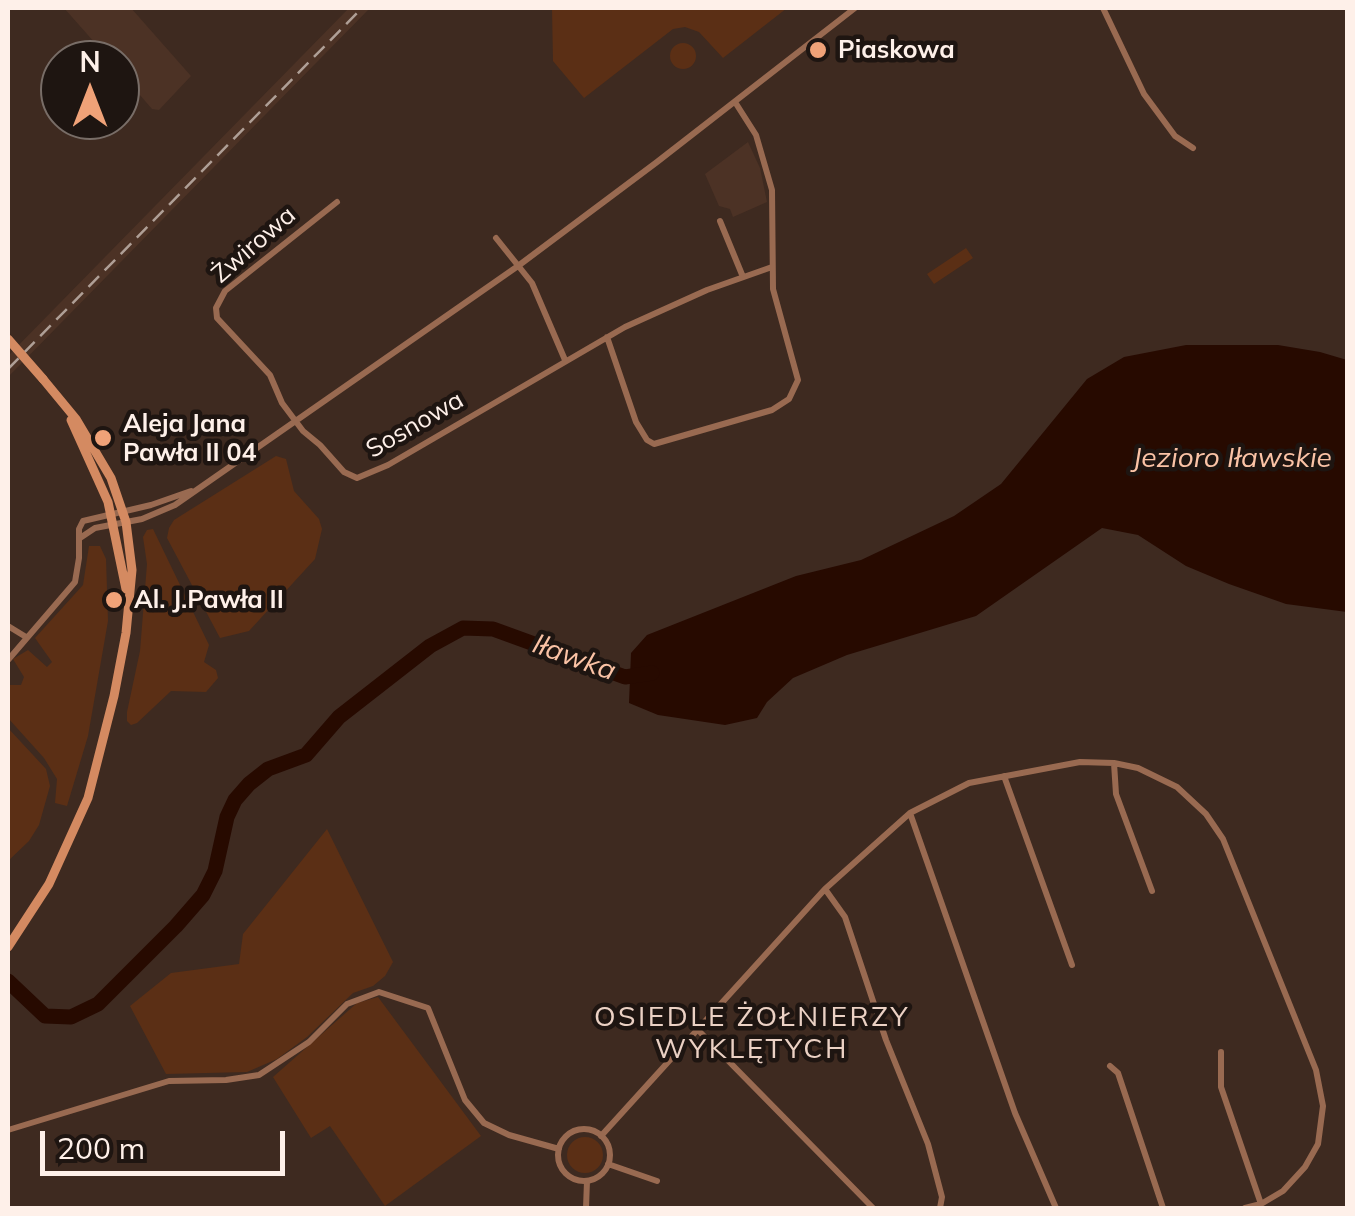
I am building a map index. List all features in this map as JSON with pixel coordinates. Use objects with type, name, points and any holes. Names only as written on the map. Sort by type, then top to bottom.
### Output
[{"type":"main road","points":[[8,339],[93,444],[112,478],[125,516],[132,570],[102,752],[78,827],[50,884],[8,947]]},
{"type":"main road","points":[[60,400],[84,444],[112,519],[128,605]]},
{"type":"street","points":[[8,660],[74,582],[83,521],[175,506],[518,266],[854,8]]},
{"type":"street","points":[[1103,8],[1144,94],[1175,136],[1193,148]]},
{"type":"street","points":[[607,338],[636,422],[654,444],[782,406],[798,380],[773,288],[774,212],[768,170],[756,135],[735,102]]},
{"type":"street","name":"Żwirowa","points":[[296,421],[282,404],[270,375],[217,318],[216,308],[225,291],[337,202]]},
{"type":"street","points":[[720,221],[743,277]]},
{"type":"street","points":[[496,238],[532,283],[566,360]]},
{"type":"street","name":"Sosnowa","points":[[296,421],[344,472],[363,478],[624,327],[772,268]]},
{"type":"street","points":[[8,626],[26,636]]},
{"type":"street","points":[[601,1136],[825,889],[910,813],[969,783],[1080,762],[1114,763],[1159,777],[1177,787],[1206,814],[1223,840],[1316,1070],[1323,1106],[1318,1144],[1306,1167],[1283,1191],[1245,1208]]},
{"type":"street","points":[[1114,763],[1116,794],[1152,891]]},
{"type":"street","points":[[1004,776],[1072,965]]},
{"type":"street","points":[[910,813],[1016,1113],[1056,1208]]},
{"type":"street","points":[[825,889],[845,917],[886,1040],[928,1144],[942,1196],[940,1208]]},
{"type":"street","points":[[8,1130],[168,1081],[258,1075],[308,1042],[347,1004],[379,992],[428,1008],[465,1100],[484,1123],[509,1136],[559,1148]]},
{"type":"street","points":[[698,1030],[872,1208]]},
{"type":"street","points":[[1220,1052],[1221,1086],[1261,1204]]},
{"type":"street","points":[[1110,1066],[1118,1073],[1163,1208]]},
{"type":"street","points":[[586,1129],[601,1136],[610,1154],[600,1176],[576,1180],[566,1173],[559,1162],[564,1139],[574,1131],[586,1129]]},
{"type":"street","points":[[608,1164],[657,1182]]},
{"type":"street","points":[[586,1208],[587,1180]]},
{"type":"shaded area","points":[[64,8],[131,8],[191,76],[159,110],[152,109],[140,95],[140,40],[92,40]]},
{"type":"shaded area","points":[[349,8],[370,8],[8,377],[8,356]]},
{"type":"shaded area","points":[[552,8],[787,8],[723,58],[699,32],[685,27],[673,29],[584,98],[553,61]]},
{"type":"shaded area","points":[[683,43],[692,47],[696,56],[692,65],[683,69],[674,65],[670,56],[674,47]]},
{"type":"shaded area","points":[[748,142],[760,168],[767,202],[733,217],[730,209],[719,206],[705,174]]},
{"type":"shaded area","points":[[966,248],[973,258],[934,284],[927,274]]},
{"type":"shaded area","points":[[276,456],[286,459],[294,491],[319,519],[322,529],[315,559],[249,631],[220,638],[167,538],[169,528],[174,520]]},
{"type":"shaded area","points":[[153,529],[209,645],[204,662],[216,670],[218,678],[206,692],[171,691],[131,725],[127,712],[140,651],[147,564],[143,537]]},
{"type":"shaded area","points":[[89,546],[100,546],[106,559],[108,621],[88,736],[67,806],[55,803],[57,779],[44,758],[8,718],[8,685],[21,685],[24,677],[13,659],[28,650],[47,667],[52,662],[35,638],[83,585]]},
{"type":"shaded area","points":[[8,728],[46,769],[50,786],[39,825],[8,861]]},
{"type":"shaded area","points":[[327,829],[393,962],[385,976],[373,986],[353,993],[307,1037],[277,1059],[247,1072],[166,1074],[130,1006],[171,973],[239,964],[243,934]]},
{"type":"shaded area","points":[[378,997],[481,1136],[385,1206],[330,1126],[311,1138],[273,1077],[357,1003]]},
{"type":"shaded area","points":[[585,1137],[598,1142],[603,1155],[598,1168],[585,1173],[572,1168],[567,1155],[572,1142]]},
{"type":"water","name":"Jezioro Iławskie","points":[[1186,345],[1278,345],[1347,360],[1347,612],[1286,604],[1186,566],[1138,535],[1102,528],[976,616],[847,655],[793,678],[767,702],[757,718],[725,725],[658,715],[629,703],[631,653],[647,635],[796,576],[861,560],[954,516],[1001,484],[1087,379],[1124,357]]},
{"type":"waterway","name":"Iławka","points":[[8,981],[45,1016],[71,1017],[98,1004],[203,895],[215,871],[227,817],[249,784],[268,769],[306,755],[339,717],[430,646],[463,628],[493,629],[625,677],[652,673]]},
{"type":"railway","points":[[8,369],[362,8]]},
{"type":"place","name":"Piaskowa","points":[[818,50]]},
{"type":"place","name":"Aleja Jana Pawła II 04","points":[[103,438]]},
{"type":"place","name":"Al. J.Pawła II","points":[[114,600]]},
{"type":"district","name":"OSIEDLE ŻOŁNIERZY WYKLĘTYCH","points":[[752,1034]]}]
